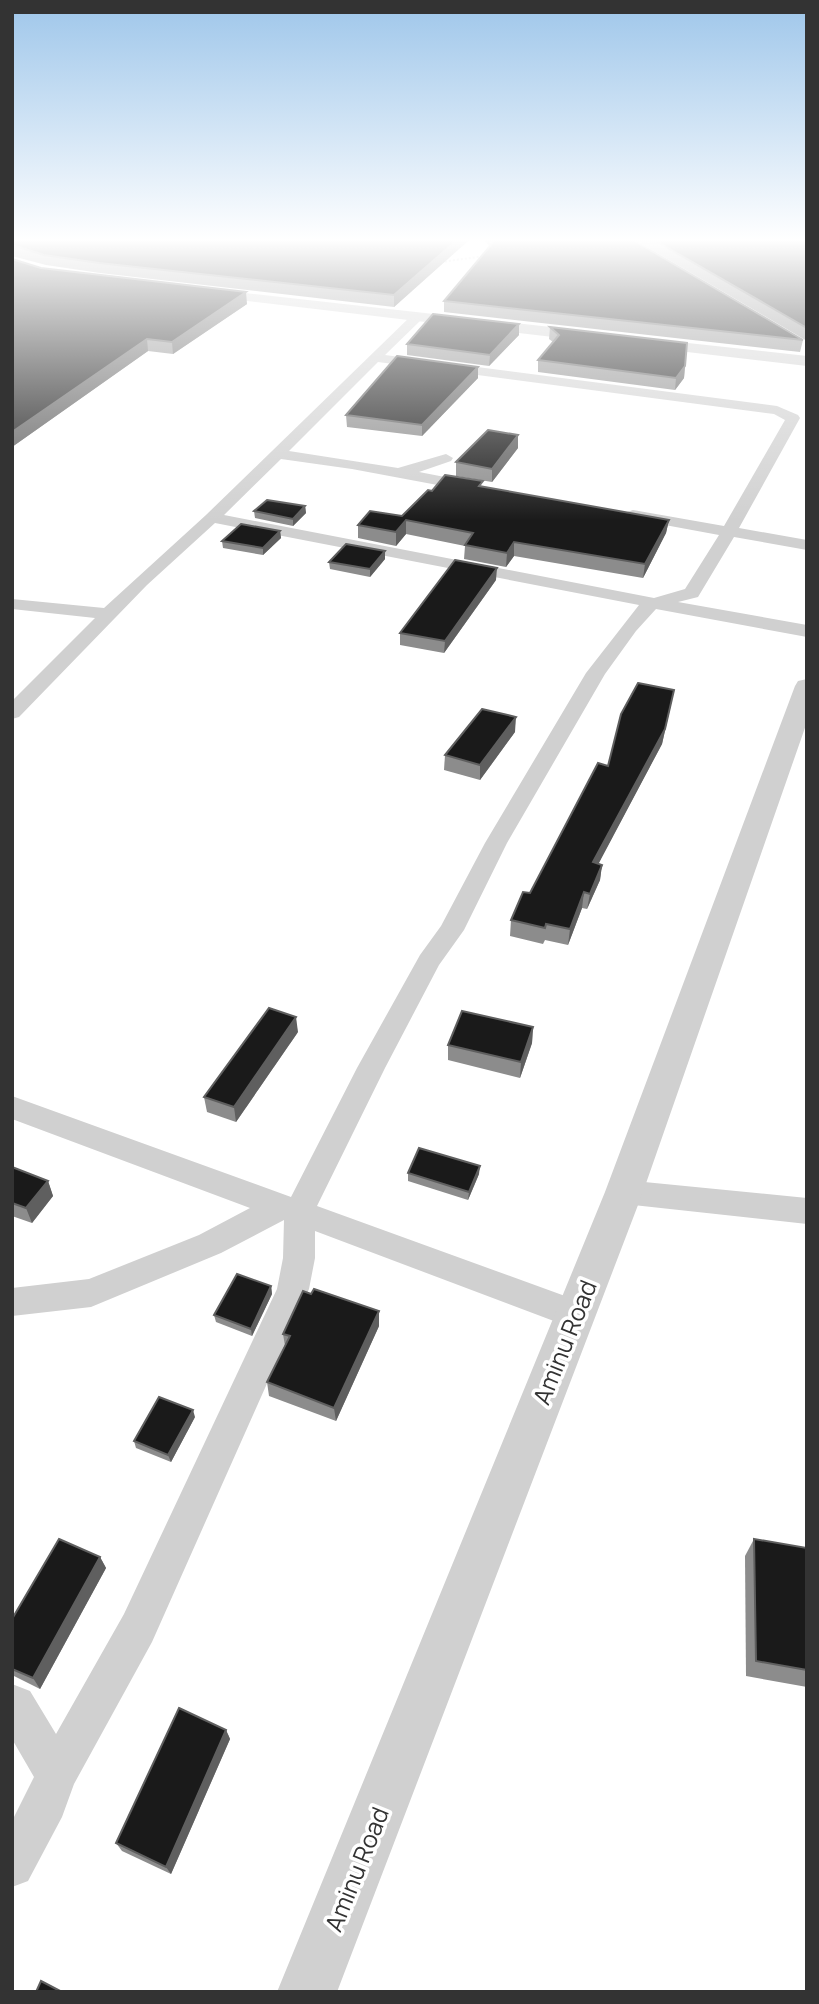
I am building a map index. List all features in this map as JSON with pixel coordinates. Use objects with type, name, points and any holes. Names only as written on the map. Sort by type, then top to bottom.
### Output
[{"type":"street","points":[[12,713],[141,581],[212,518],[400,334]]},
{"type":"street","points":[[560,334],[616,340],[805,352]]},
{"type":"street","points":[[12,1302],[91,1293],[290,1209],[429,961],[452,930],[549,750],[596,673],[629,627],[650,604],[692,593],[759,482],[793,418],[777,410],[375,358]]},
{"type":"street","points":[[276,454],[493,490]]},
{"type":"street","points":[[392,472],[431,465],[446,458]]},
{"type":"street","points":[[622,513],[807,545]]},
{"type":"street","points":[[212,518],[318,536],[650,604],[807,631]]},
{"type":"street","points":[[12,604],[110,614]]},
{"type":"street","name":"Aminu Road","points":[[307,1992],[624,1192],[807,686]]},
{"type":"street","points":[[12,1107],[575,1314]]},
{"type":"street","points":[[624,1192],[807,1211]]},
{"type":"street","points":[[12,1865],[47,1802],[56,1775],[138,1628],[293,1289],[299,1258],[290,1209]]},
{"type":"street","points":[[12,1704],[16,1705],[56,1775]]},
{"type":"building","points":[[12,334],[185,334],[172,342],[147,339],[12,432]]},
{"type":"building","points":[[416,334],[510,334],[490,355],[407,344]]},
{"type":"building","points":[[557,334],[606,334],[687,343],[685,366],[676,378],[538,360],[559,335]]},
{"type":"building","points":[[743,334],[792,334],[803,340]]},
{"type":"building","points":[[397,356],[478,367],[422,425],[346,415]]},
{"type":"building","points":[[488,430],[518,435],[492,469],[456,462]]},
{"type":"building","points":[[445,475],[483,481],[479,486],[669,520],[645,564],[514,542],[507,553],[465,545],[473,533],[406,520],[396,532],[358,525],[370,511],[402,516],[428,490],[432,491]]},
{"type":"building","points":[[267,500],[305,506],[293,519],[254,511]]},
{"type":"building","points":[[241,524],[280,531],[263,548],[222,541]]},
{"type":"building","points":[[346,544],[385,551],[370,569],[329,562]]},
{"type":"building","points":[[455,560],[497,568],[445,641],[400,633]]},
{"type":"building","points":[[638,683],[674,690],[665,729],[593,862],[602,865],[590,894],[584,892],[570,929],[546,924],[545,928],[511,920],[523,892],[530,893],[598,763],[608,766],[621,714]]},
{"type":"building","points":[[482,709],[516,717],[480,765],[445,755]]},
{"type":"building","points":[[269,1008],[296,1017],[234,1107],[204,1097]]},
{"type":"building","points":[[462,1011],[533,1027],[521,1062],[448,1045]]},
{"type":"building","points":[[419,1148],[480,1166],[469,1192],[408,1173]]},
{"type":"building","points":[[12,1167],[48,1181],[26,1208],[12,1203]]},
{"type":"building","points":[[237,1274],[271,1286],[251,1329],[214,1315]]},
{"type":"building","points":[[314,1289],[379,1311],[334,1408],[267,1382],[290,1336],[283,1334],[303,1291],[311,1294]]},
{"type":"building","points":[[159,1397],[193,1410],[168,1455],[134,1441]]},
{"type":"building","points":[[59,1539],[100,1557],[33,1678],[12,1669],[12,1619]]},
{"type":"building","points":[[754,1539],[807,1548],[807,1670],[756,1661]]},
{"type":"building","points":[[179,1708],[226,1730],[166,1867],[116,1843]]},
{"type":"building","points":[[41,1981],[62,1992],[36,1992]]}]
